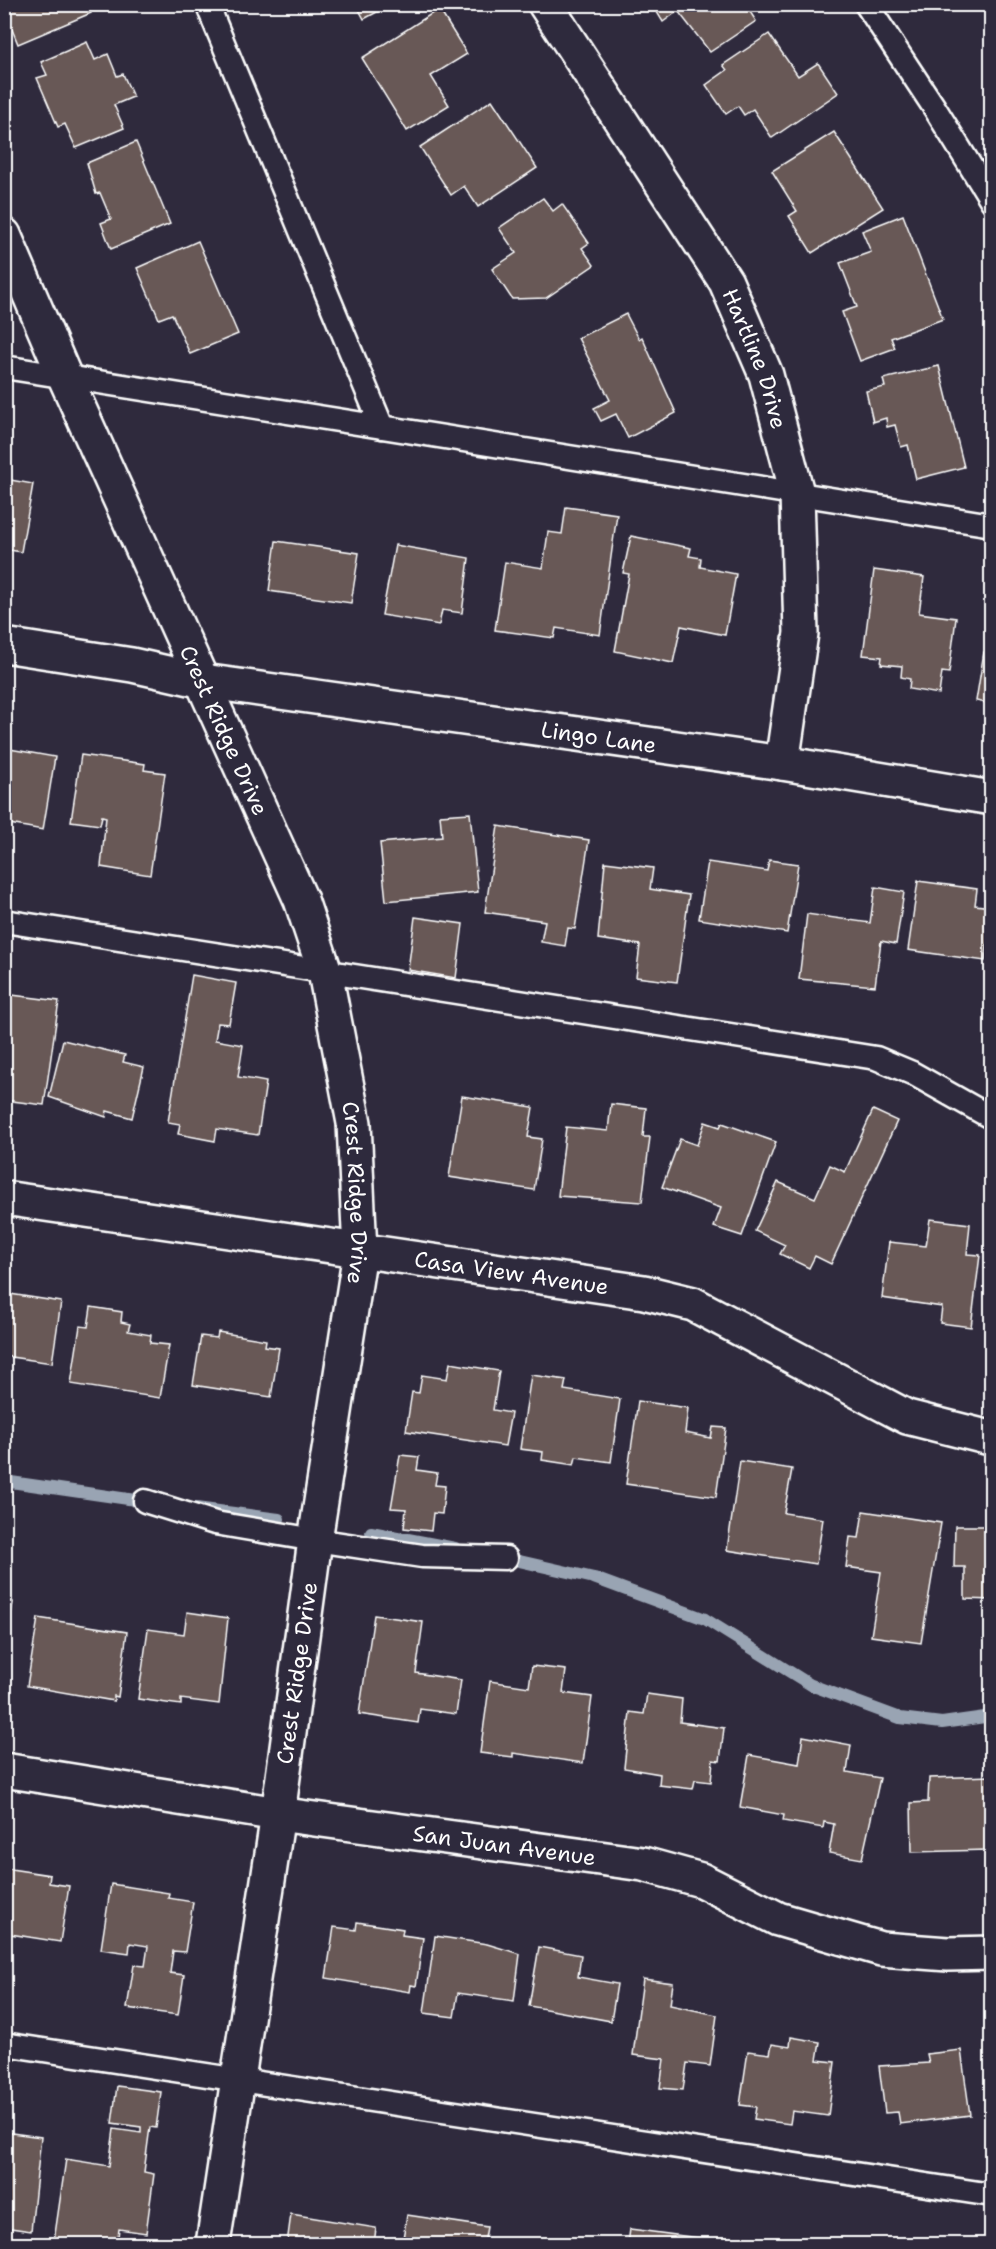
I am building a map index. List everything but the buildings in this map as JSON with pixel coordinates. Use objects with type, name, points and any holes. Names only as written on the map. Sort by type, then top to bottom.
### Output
[{"type":"street","name":"Hartline Drive","points":[[545,4],[726,282],[766,375],[797,494],[801,633],[782,763]]},
{"type":"street","name":"Crest Ridge Drive","points":[[4,235],[64,375],[301,900],[325,972],[354,1123],[360,1252],[315,1540],[278,1814],[213,2244]]},
{"type":"street","name":"Lingo Lane","points":[[4,645],[132,665],[203,681],[782,763],[992,798]]},
{"type":"street","name":"Casa View Avenue","points":[[4,1198],[644,1292],[693,1305],[907,1417],[986,1437],[992,1436]]},
{"type":"street","name":"San Juan Avenue","points":[[4,1770],[278,1814],[643,1864],[701,1880],[778,1919],[881,1949],[948,1954],[992,1953]]},
{"type":"lane","points":[[207,4],[382,427]]},
{"type":"lane","points":[[866,4],[992,201]]},
{"type":"lane","points":[[4,367],[992,525]]},
{"type":"lane","points":[[4,921],[876,1058],[912,1073],[992,1118]]},
{"type":"lane","points":[[145,1501],[214,1523],[315,1540],[422,1556],[506,1558]]},
{"type":"lane","points":[[4,2044],[992,2194]]},
{"type":"waterway","points":[[4,1481],[149,1502]]},
{"type":"waterway","points":[[196,1508],[279,1519]]},
{"type":"waterway","points":[[371,1532],[455,1548]]},
{"type":"waterway","points":[[502,1557],[594,1578],[705,1619],[811,1685],[900,1718],[942,1723],[992,1716]]}]
